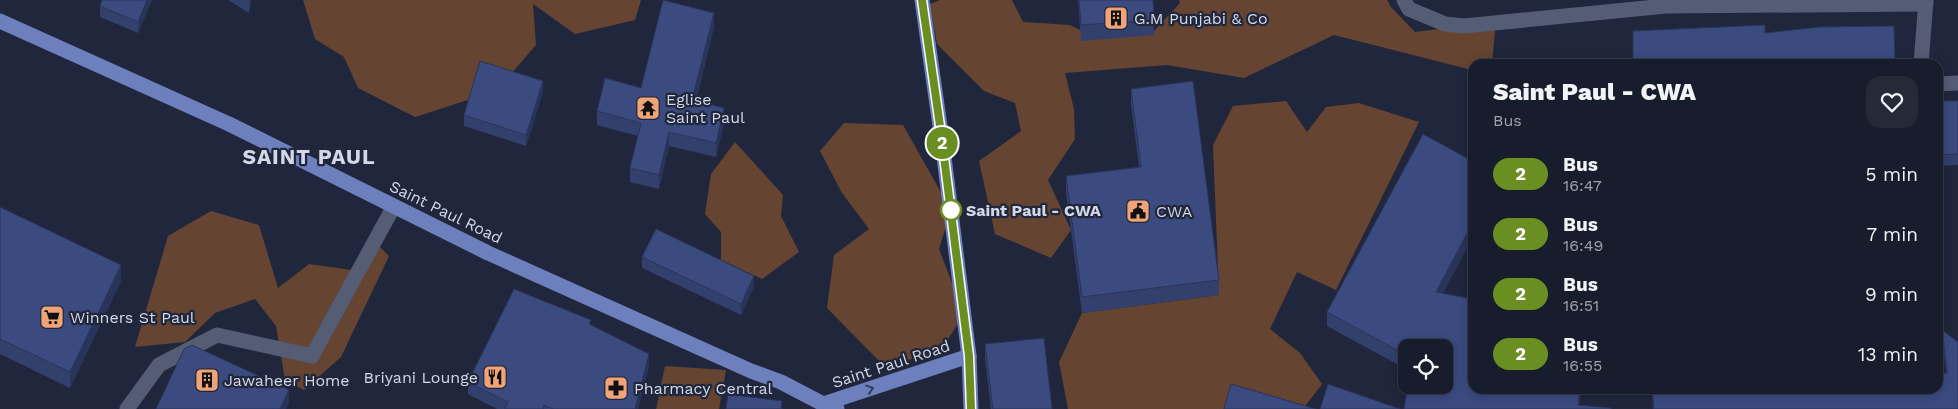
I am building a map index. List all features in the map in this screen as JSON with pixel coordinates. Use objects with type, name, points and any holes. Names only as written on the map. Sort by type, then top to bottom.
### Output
[{"type":"main road","points":[[922,0],[969,356],[972,409]]},
{"type":"main road","name":"Saint Paul Road","points":[[0,21],[229,124],[488,253],[750,371],[781,382],[830,407],[969,356]]},
{"type":"street","points":[[1404,0],[1409,10],[1445,24],[1464,26],[1666,3],[1926,2],[1921,59]]},
{"type":"street","points":[[1943,84],[1958,83]]},
{"type":"street","points":[[126,409],[159,365],[217,335],[312,356],[394,206]]},
{"type":"shaded area","points":[[303,0],[641,0],[635,20],[575,34],[533,4],[536,45],[496,91],[415,117],[358,88],[344,57],[315,39]]},
{"type":"shaded area","points":[[940,0],[1012,0],[1023,22],[1070,25],[1092,36],[1154,31],[1180,3],[1179,0],[1387,0],[1391,7],[1415,32],[1464,26],[1495,30],[1492,59],[1468,59],[1468,69],[1334,35],[1244,78],[1167,65],[1065,73],[1074,109],[1075,139],[1048,180],[1071,230],[1051,258],[995,234],[979,161],[1021,131],[1015,103],[984,91],[937,44],[930,4]]},
{"type":"shaded area","points":[[1286,101],[1307,132],[1326,107],[1359,103],[1419,122],[1336,290],[1297,272],[1270,329],[1300,353],[1322,384],[1303,409],[1068,409],[1059,362],[1082,313],[1219,295],[1213,145],[1233,106]]},
{"type":"shaded area","points":[[844,123],[903,125],[951,210],[939,249],[964,314],[940,352],[884,366],[827,308],[834,255],[869,229],[842,193],[820,151]]},
{"type":"shaded area","points":[[735,142],[783,195],[781,216],[799,252],[762,279],[721,260],[721,232],[705,214],[711,174]]},
{"type":"shaded area","points":[[211,211],[259,225],[278,288],[309,264],[352,270],[380,247],[389,256],[341,357],[304,390],[285,380],[276,326],[255,299],[215,313],[185,342],[135,347],[168,236]]},
{"type":"shaded area","points":[[665,366],[726,370],[719,409],[656,409]]},
{"type":"building","points":[[102,0],[147,0],[138,22],[100,6]]},
{"type":"building","name":"Eglise Saint Paul","points":[[663,0],[714,13],[692,100],[724,108],[716,143],[669,132],[659,175],[630,168],[641,123],[597,111],[605,78],[641,88]]},
{"type":"building","points":[[1079,0],[1153,0],[1154,20],[1081,25]]},
{"type":"building","points":[[1765,25],[1765,33],[1820,27],[1894,26],[1895,59],[1633,59],[1633,31]]},
{"type":"building","points":[[480,61],[543,81],[526,135],[464,115]]},
{"type":"building","name":"CWA","points":[[1193,81],[1219,280],[1082,297],[1066,176],[1141,167],[1131,89]]},
{"type":"building","points":[[1943,101],[1958,101],[1958,154],[1943,155]]},
{"type":"building","points":[[1423,134],[1468,159],[1468,232],[1436,292],[1468,298],[1468,394],[1579,394],[1578,405],[1611,409],[1404,409],[1406,394],[1453,394],[1453,339],[1398,339],[1398,351],[1327,312]]},
{"type":"building","name":"Winners St Paul","points":[[0,207],[121,265],[70,372],[0,339]]},
{"type":"building","points":[[656,229],[754,276],[741,304],[642,257]]},
{"type":"building","points":[[514,289],[591,320],[589,324],[649,354],[635,409],[553,409],[544,405],[543,409],[505,409],[508,402],[468,382]]},
{"type":"building","points":[[1943,331],[1958,342],[1958,409],[1654,409],[1652,394],[1943,394],[1943,373],[1947,373]]},
{"type":"building","points":[[1044,338],[1052,409],[993,409],[985,344]]},
{"type":"building","name":"Jawaheer Home","points":[[192,345],[289,390],[280,409],[156,409],[184,349]]},
{"type":"building","points":[[1231,384],[1316,409],[1224,409]]},
{"type":"building","points":[[1328,384],[1400,409],[1320,409]]},
{"type":"building","points":[[728,394],[782,401],[781,408],[783,409],[726,409]]},
{"type":"bus line","name":"2","points":[[922,0],[969,356],[971,409]]},
{"type":"place","name":"G.M Punjabi & Co","points":[[1116,18]]},
{"type":"place","name":"Eglise Saint Paul","points":[[648,108]]},
{"type":"place","name":"Saint Paul - CWA","points":[[951,210]]},
{"type":"place","name":"CWA","points":[[1138,211]]},
{"type":"place","name":"Winners St Paul","points":[[52,317]]},
{"type":"place","name":"Briyani Lounge","points":[[495,377]]},
{"type":"place","name":"Jawaheer Home","points":[[207,380]]},
{"type":"place","name":"Pharmacy Central","points":[[616,388]]},
{"type":"district","name":"SAINT PAUL","points":[[309,156]]}]
